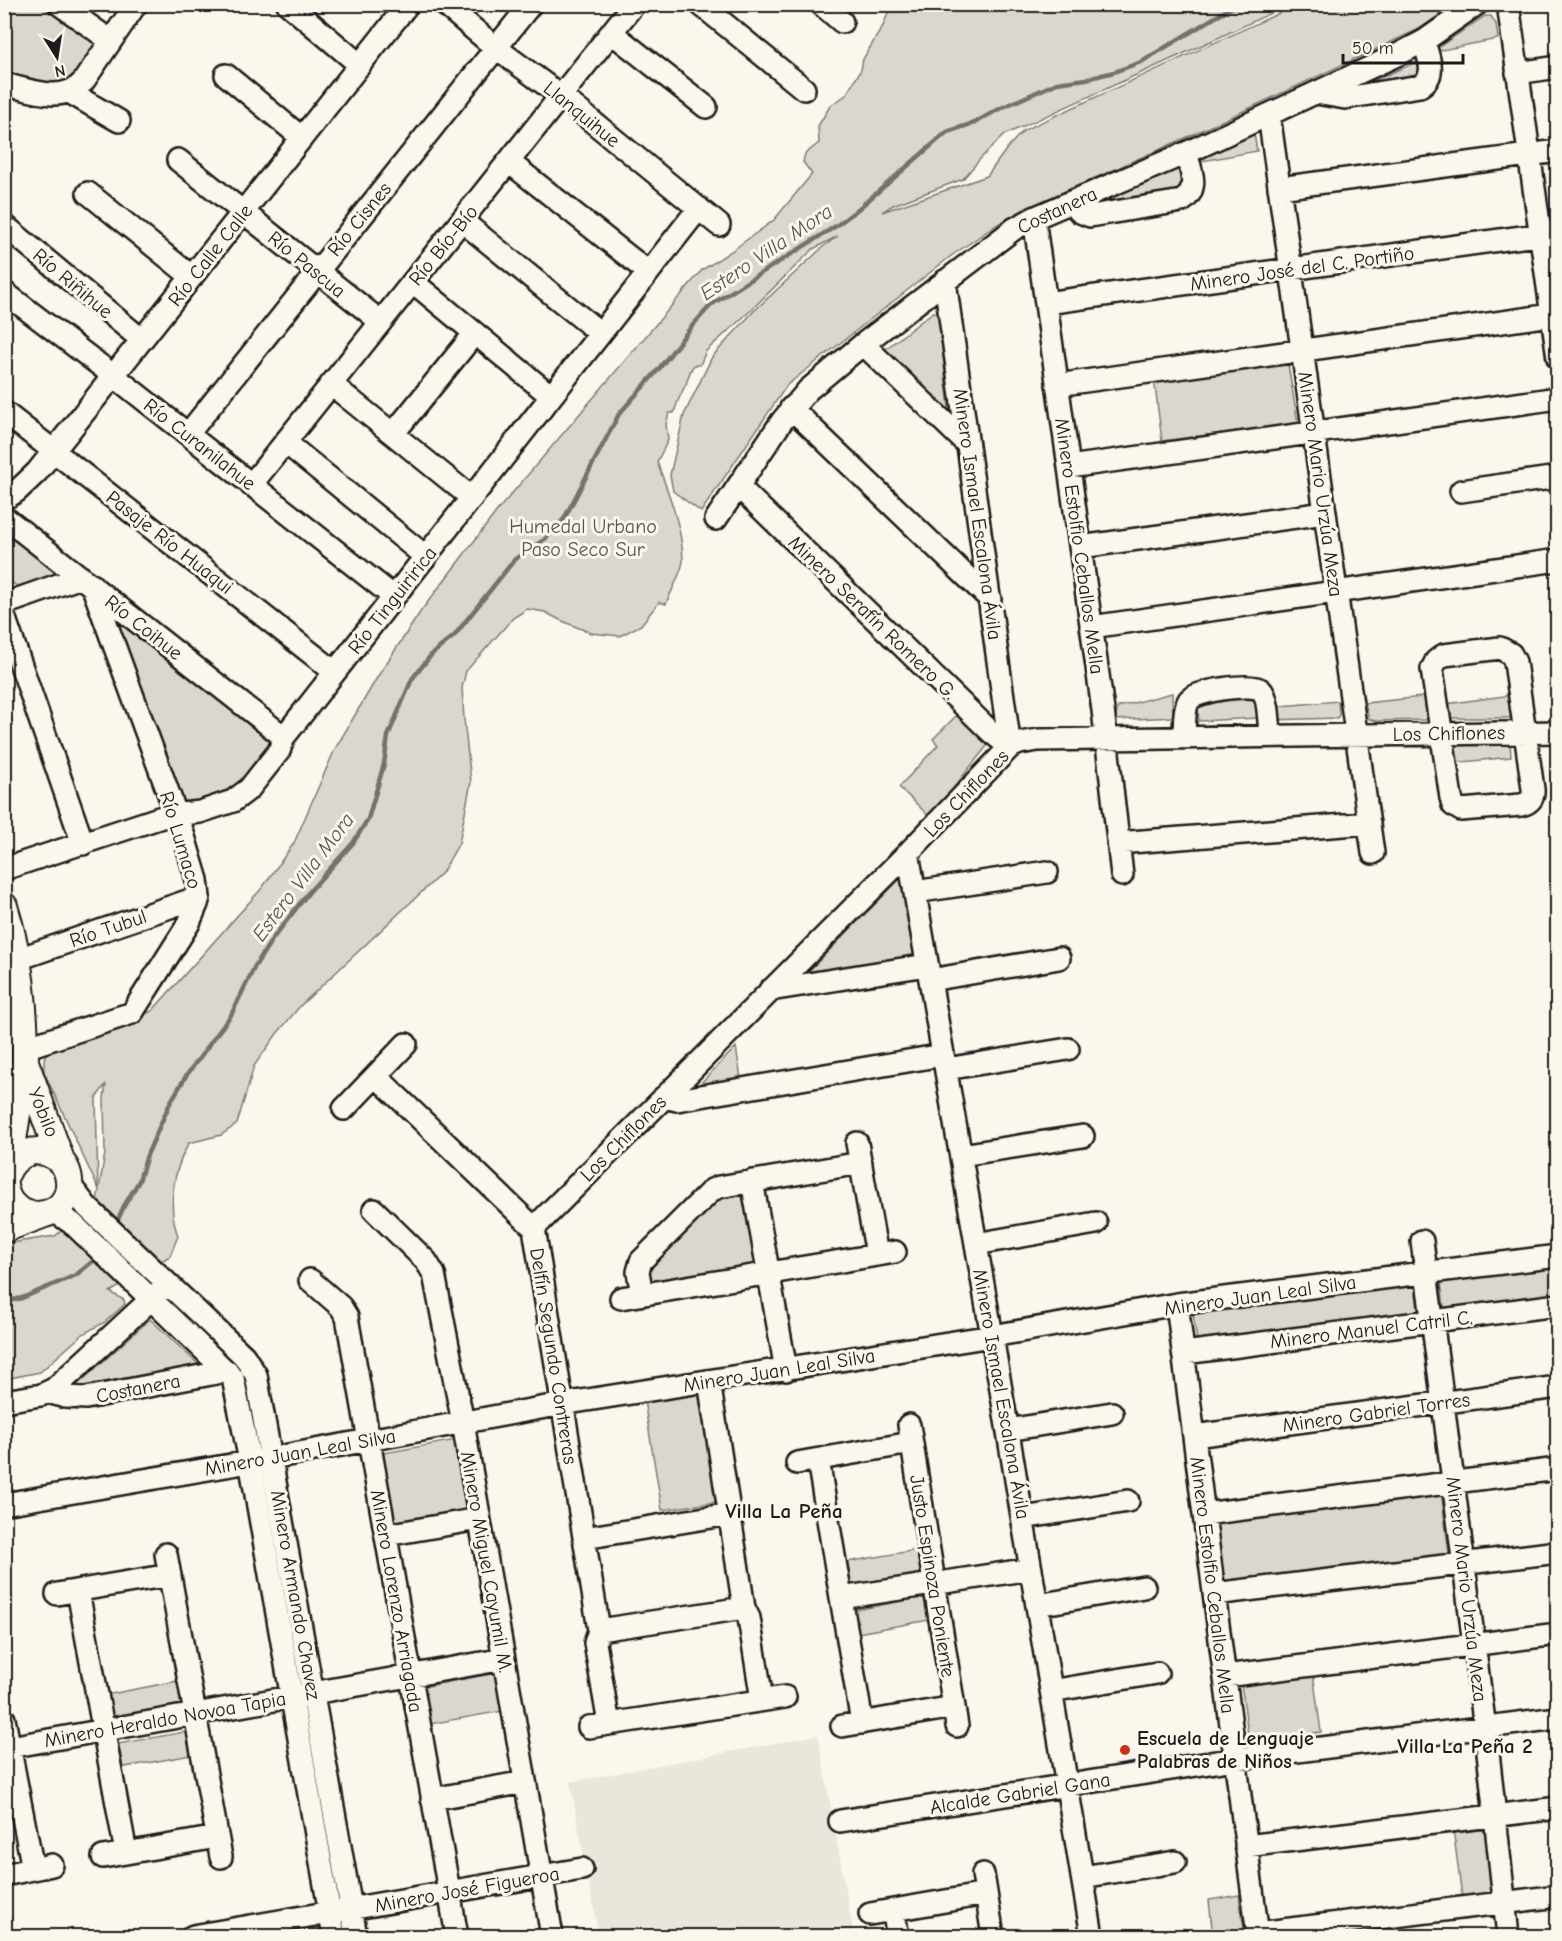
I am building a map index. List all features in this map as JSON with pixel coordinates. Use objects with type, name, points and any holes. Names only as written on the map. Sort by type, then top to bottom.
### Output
[{"type":"main road","name":"Yobilo","points":[[6,915],[18,958],[24,1001],[25,1055],[6,1177]]},
{"type":"main road","name":"Yobilo","points":[[25,1055],[66,1174]]},
{"type":"main road","name":"Yobilo","points":[[6,1177],[20,1156],[34,1151],[50,1154],[66,1174]]},
{"type":"main road","points":[[57,1217],[65,1199],[66,1174]]},
{"type":"main road","points":[[6,1177],[8,1198],[19,1210],[34,1216],[57,1217]]},
{"type":"main road","points":[[4,1229],[57,1217]]},
{"type":"street","points":[[59,4],[111,41]]},
{"type":"street","points":[[4,84],[51,94],[69,92],[83,82],[136,4]]},
{"type":"street","points":[[288,4],[360,65]]},
{"type":"street","name":"Río Calle Calle","points":[[4,499],[26,484],[54,452],[408,4]]},
{"type":"street","name":"Llanquihue","points":[[444,4],[719,225]]},
{"type":"street","name":"Río Cisnes","points":[[188,434],[531,4]]},
{"type":"street","name":"Río Bío-Bío","points":[[251,484],[634,4]]},
{"type":"street","points":[[700,4],[804,89]]},
{"type":"street","points":[[821,4],[842,22]]},
{"type":"street","name":"Costanera","points":[[716,519],[791,408],[808,390],[993,243],[1034,218],[1186,153],[1424,41],[1477,4]]},
{"type":"street","points":[[1508,4],[1529,154],[1549,233],[1557,358]]},
{"type":"street","points":[[612,33],[706,108]]},
{"type":"street","points":[[1316,93],[1345,98],[1420,86],[1429,79],[1431,74],[1424,41]]},
{"type":"street","points":[[1517,73],[1557,67]]},
{"type":"street","points":[[226,75],[302,138]]},
{"type":"street","points":[[69,92],[119,121]]},
{"type":"street","name":"Minero Mario Urzúa Meza","points":[[1269,115],[1373,853]]},
{"type":"street","points":[[1279,188],[1557,151]]},
{"type":"street","points":[[1071,202],[1083,214],[1094,216],[1182,201],[1189,194],[1193,184],[1186,153]]},
{"type":"street","name":"Río Pascua","points":[[178,160],[381,322]]},
{"type":"street","points":[[509,162],[648,272]]},
{"type":"street","points":[[88,193],[192,277]]},
{"type":"street","name":"Río Tinguiririca","points":[[4,869],[175,815],[200,812],[239,798],[249,789],[279,752],[284,737],[699,208]]},
{"type":"street","name":"Minero Estolfio Ceballos Mella","points":[[1034,218],[1091,627],[1122,875]]},
{"type":"street","points":[[462,221],[600,333]]},
{"type":"street","name":"Río Riñihue","points":[[4,225],[142,340]]},
{"type":"street","name":"Minero José del C. Portiño","points":[[1046,303],[1549,233]]},
{"type":"street","name":"Minero Ismael Escalona Ávila","points":[[945,281],[1010,747]]},
{"type":"street","points":[[413,282],[551,396]]},
{"type":"street","name":"Río Curanilahue","points":[[4,292],[394,597]]},
{"type":"street","points":[[1058,385],[1554,314]]},
{"type":"street","points":[[393,434],[475,333]]},
{"type":"street","points":[[863,344],[968,445]]},
{"type":"street","points":[[332,384],[472,498]]},
{"type":"street","points":[[1069,467],[1557,398]]},
{"type":"street","points":[[791,408],[990,599]]},
{"type":"street","name":"Pasaje Río Huaqui","points":[[4,412],[335,672]]},
{"type":"street","points":[[285,442],[426,557]]},
{"type":"street","points":[[1461,491],[1557,477]]},
{"type":"street","name":"Minero Serafín Romero G.","points":[[738,486],[991,732],[1010,747]]},
{"type":"street","points":[[1080,548],[1325,513]]},
{"type":"street","name":"Río Coihue","points":[[4,517],[284,737]]},
{"type":"street","points":[[1091,627],[1557,560]]},
{"type":"street","points":[[4,604],[86,581]]},
{"type":"street","name":"Río Lumaco","points":[[25,1055],[132,1013],[189,923],[199,897],[197,880],[182,830],[86,581]]},
{"type":"street","points":[[4,616],[83,844]]},
{"type":"street","points":[[1500,648],[1508,651],[1514,658],[1525,732],[1533,789],[1531,800],[1521,805],[1466,810],[1456,808],[1452,802],[1440,733],[1432,674],[1436,661],[1443,655],[1500,648]]},
{"type":"street","points":[[1184,738],[1186,708],[1194,696],[1250,686],[1261,690],[1265,696],[1270,736]]},
{"type":"street","name":"Los Chiflones","points":[[534,1228],[908,853],[993,762],[1010,747],[1038,740],[1557,732]]},
{"type":"street","points":[[1118,843],[1369,823]]},
{"type":"street","name":"Minero Ismael Escalona Ávila","points":[[908,853],[993,1336],[1092,1936]]},
{"type":"street","points":[[915,892],[1047,872]]},
{"type":"street","name":"Río Tubul","points":[[18,958],[199,897]]},
{"type":"street","points":[[770,990],[1059,958]]},
{"type":"street","points":[[344,1109],[406,1044]]},
{"type":"street","points":[[664,1097],[677,1100],[944,1062],[1068,1049]]},
{"type":"street","name":"Delfín Segundo Contreras","points":[[376,1076],[534,1228],[599,1629],[596,1643],[599,1725],[762,1700]]},
{"type":"street","points":[[961,1155],[1083,1136]]},
{"type":"street","points":[[621,1298],[886,1254],[859,1153],[712,1190],[638,1266],[642,1294]]},
{"type":"street","name":"Minero Armando Chavez","points":[[66,1174],[87,1207],[253,1368],[258,1382],[272,1458],[356,1936]]},
{"type":"street","points":[[752,1181],[786,1370]]},
{"type":"street","name":"Minero Miguel Cayumil M.","points":[[374,1210],[426,1261],[434,1274],[463,1423],[552,1936]]},
{"type":"street","name":"Minero Armando Chavez","points":[[57,1217],[145,1293],[233,1378],[250,1461],[334,1936]]},
{"type":"street","points":[[976,1244],[1096,1223]]},
{"type":"street","name":"Minero Mario Urzúa Meza","points":[[1422,1241],[1496,1815],[1508,1936]]},
{"type":"street","name":"Minero Juan Leal Silva","points":[[4,1504],[272,1458],[562,1404],[786,1370],[1178,1304],[1557,1256]]},
{"type":"street","name":"Minero Lorenzo Arriagada","points":[[310,1280],[341,1308],[347,1317],[457,1936]]},
{"type":"street","name":"Costanera","points":[[4,1401],[48,1392],[59,1384],[145,1293],[168,1284]]},
{"type":"street","name":"Minero Estolfio Ceballos Mella","points":[[1178,1304],[1258,1935]]},
{"type":"street","name":"Minero Manuel Catril C.","points":[[1184,1353],[1557,1305]]},
{"type":"street","name":"Costanera","points":[[48,1392],[65,1397],[86,1398],[227,1371]]},
{"type":"street","points":[[709,1381],[744,1608],[750,1618],[762,1700],[785,1697]]},
{"type":"street","name":"Minero Gabriel Torres","points":[[1194,1436],[1557,1387]]},
{"type":"street","points":[[1008,1430],[1112,1413]]},
{"type":"street","name":"Justo Espinoza Poniente","points":[[818,1460],[910,1434],[955,1717],[852,1724],[841,1598]]},
{"type":"street","points":[[797,1464],[818,1460],[841,1598],[1031,1569]]},
{"type":"street","points":[[1204,1514],[1557,1470]]},
{"type":"street","points":[[1023,1518],[1128,1502]]},
{"type":"street","points":[[584,1538],[730,1514]]},
{"type":"street","points":[[386,1536],[479,1519]]},
{"type":"street","points":[[1214,1594],[1557,1552]]},
{"type":"street","points":[[103,1857],[126,1853],[219,1847],[166,1554]]},
{"type":"street","points":[[57,1594],[170,1575]]},
{"type":"street","points":[[1037,1605],[1144,1587]]},
{"type":"street","points":[[78,1590],[126,1853]]},
{"type":"street","points":[[599,1629],[744,1608]]},
{"type":"street","points":[[1225,1676],[1557,1634]]},
{"type":"street","name":"Minero Heraldo Novoa Tapia","points":[[7,1747],[504,1659]]},
{"type":"street","points":[[1051,1691],[1157,1673]]},
{"type":"street","name":"Alcalde Gabriel Gana","points":[[840,1821],[1235,1759],[1557,1718]]},
{"type":"street","points":[[4,1719],[7,1747],[42,1867],[4,1875]]},
{"type":"street","points":[[432,1799],[525,1782]]},
{"type":"street","points":[[1246,1846],[1557,1808]]},
{"type":"street","points":[[1082,1877],[1175,1862]]},
{"type":"street","name":"Minero José Figueroa","points":[[193,1936],[582,1869]]},
{"type":"street","points":[[870,1914],[893,1910],[985,1884],[993,1936]]},
{"type":"street","points":[[1258,1935],[1557,1896]]},
{"type":"street","points":[[893,1910],[898,1936]]},
{"type":"shaded area","points":[[818,1735],[854,1936],[599,1936],[570,1782]]},
{"type":"green space","points":[[5,5],[49,5],[98,41],[80,76],[61,86],[5,74]]},
{"type":"green space","name":"Humedal Urbano Paso Seco Sur","points":[[891,5],[1288,5],[1004,135],[963,179],[893,205],[882,212],[987,176],[1008,147],[1024,130],[1297,5],[1455,5],[1419,29],[1181,140],[1029,207],[998,224],[951,256],[787,385],[701,512],[673,491],[670,475],[684,415],[712,357],[754,311],[838,236],[813,249],[706,351],[700,365],[694,365],[691,370],[674,413],[669,413],[666,424],[668,440],[657,462],[678,524],[683,561],[666,604],[659,602],[641,625],[620,636],[591,633],[545,612],[527,609],[513,618],[466,671],[462,688],[471,782],[459,843],[442,873],[300,1006],[276,1035],[254,1066],[237,1124],[221,1135],[189,1143],[179,1165],[173,1188],[173,1213],[178,1236],[170,1256],[110,1292],[124,1300],[125,1304],[105,1322],[83,1334],[40,1372],[5,1379],[5,1244],[55,1236],[94,1204],[97,1201],[105,1153],[106,1084],[96,1098],[98,1188],[44,1072],[44,1058],[47,1053],[53,1048],[152,1011],[262,888],[294,843],[335,749],[378,676],[421,611],[497,511],[702,270],[774,220],[812,174],[803,162],[805,154],[819,143],[818,126],[830,106],[846,95],[861,70],[863,59],[883,26]]},
{"type":"green space","points":[[1485,16],[1491,16],[1496,24],[1498,39],[1437,51],[1436,49]]},
{"type":"green space","points":[[1421,60],[1425,75],[1361,86]]},
{"type":"green space","points":[[1246,132],[1254,134],[1257,151],[1197,162],[1195,156]]},
{"type":"green space","points":[[1181,165],[1186,191],[1088,206]]},
{"type":"green space","points":[[933,312],[938,313],[950,417],[883,351]]},
{"type":"green space","points":[[1287,359],[1298,423],[1162,441],[1154,378]]},
{"type":"green space","points":[[4,522],[62,575],[22,589],[12,583],[5,561]]},
{"type":"green space","points":[[112,611],[275,738],[235,787],[182,806]]},
{"type":"green space","points":[[1172,693],[1173,717],[1115,720],[1118,707]]},
{"type":"green space","points":[[1256,694],[1257,718],[1199,721],[1197,704]]},
{"type":"green space","points":[[1511,695],[1513,717],[1511,718],[1449,718],[1446,704]]},
{"type":"green space","points":[[1432,696],[1430,720],[1375,721],[1369,719],[1365,703]]},
{"type":"green space","points":[[1338,701],[1339,715],[1337,718],[1271,720],[1270,707]]},
{"type":"green space","points":[[961,711],[988,737],[987,746],[930,817],[899,787],[938,745],[933,739]]},
{"type":"green space","points":[[1450,740],[1510,740],[1511,757],[1453,763]]},
{"type":"green space","points":[[901,878],[915,958],[804,976]]},
{"type":"green space","points":[[736,1047],[742,1085],[690,1094]]},
{"type":"green space","points":[[744,1193],[760,1265],[653,1287],[643,1272],[711,1196]]},
{"type":"green space","points":[[1557,1266],[1557,1301],[1445,1316],[1441,1282]]},
{"type":"green space","points":[[1415,1284],[1419,1319],[1198,1347],[1193,1314]]},
{"type":"green space","points":[[150,1319],[199,1365],[196,1368],[89,1393],[76,1386]]},
{"type":"green space","points":[[698,1390],[717,1502],[662,1510],[644,1400]]},
{"type":"green space","points":[[456,1440],[468,1510],[390,1524],[378,1454]]},
{"type":"green space","points":[[1441,1492],[1450,1561],[1223,1589],[1213,1520]]},
{"type":"green space","points":[[922,1549],[926,1570],[922,1573],[849,1585],[841,1563]]},
{"type":"green space","points":[[928,1596],[935,1619],[852,1634],[851,1611]]},
{"type":"green space","points":[[496,1673],[503,1711],[424,1725],[417,1688]]},
{"type":"green space","points":[[1313,1673],[1321,1732],[1249,1741],[1241,1683]]},
{"type":"green space","points":[[183,1680],[185,1704],[107,1718],[100,1696]]},
{"type":"green space","points":[[190,1731],[197,1754],[114,1769],[112,1745]]},
{"type":"green space","points":[[1485,1823],[1495,1893],[1462,1897],[1453,1828]]},
{"type":"green space","points":[[1239,1895],[1245,1936],[1213,1936],[1209,1900]]},
{"type":"waterway","name":"Estero Villa Mora","points":[[115,1226],[139,1181],[147,1155],[170,1103],[186,1076],[231,1015],[255,966],[273,938],[309,892],[353,843],[368,819],[384,764],[388,736],[412,679],[432,654],[454,636],[515,559],[545,539],[564,519],[619,414],[712,304],[836,226],[947,132],[974,123],[1057,83],[1086,79],[1141,62],[1237,4]]},
{"type":"waterway","name":"Estero Villa Mora","points":[[4,1302],[22,1298],[76,1275],[98,1257]]},
{"type":"place","name":"Escuela de Lenguaje Palabras de Niños","points":[[1125,1750]]},
{"type":"district","name":"Villa La Peña","points":[[784,1511]]},
{"type":"district","name":"Villa La Peña 2","points":[[1465,1746]]}]
